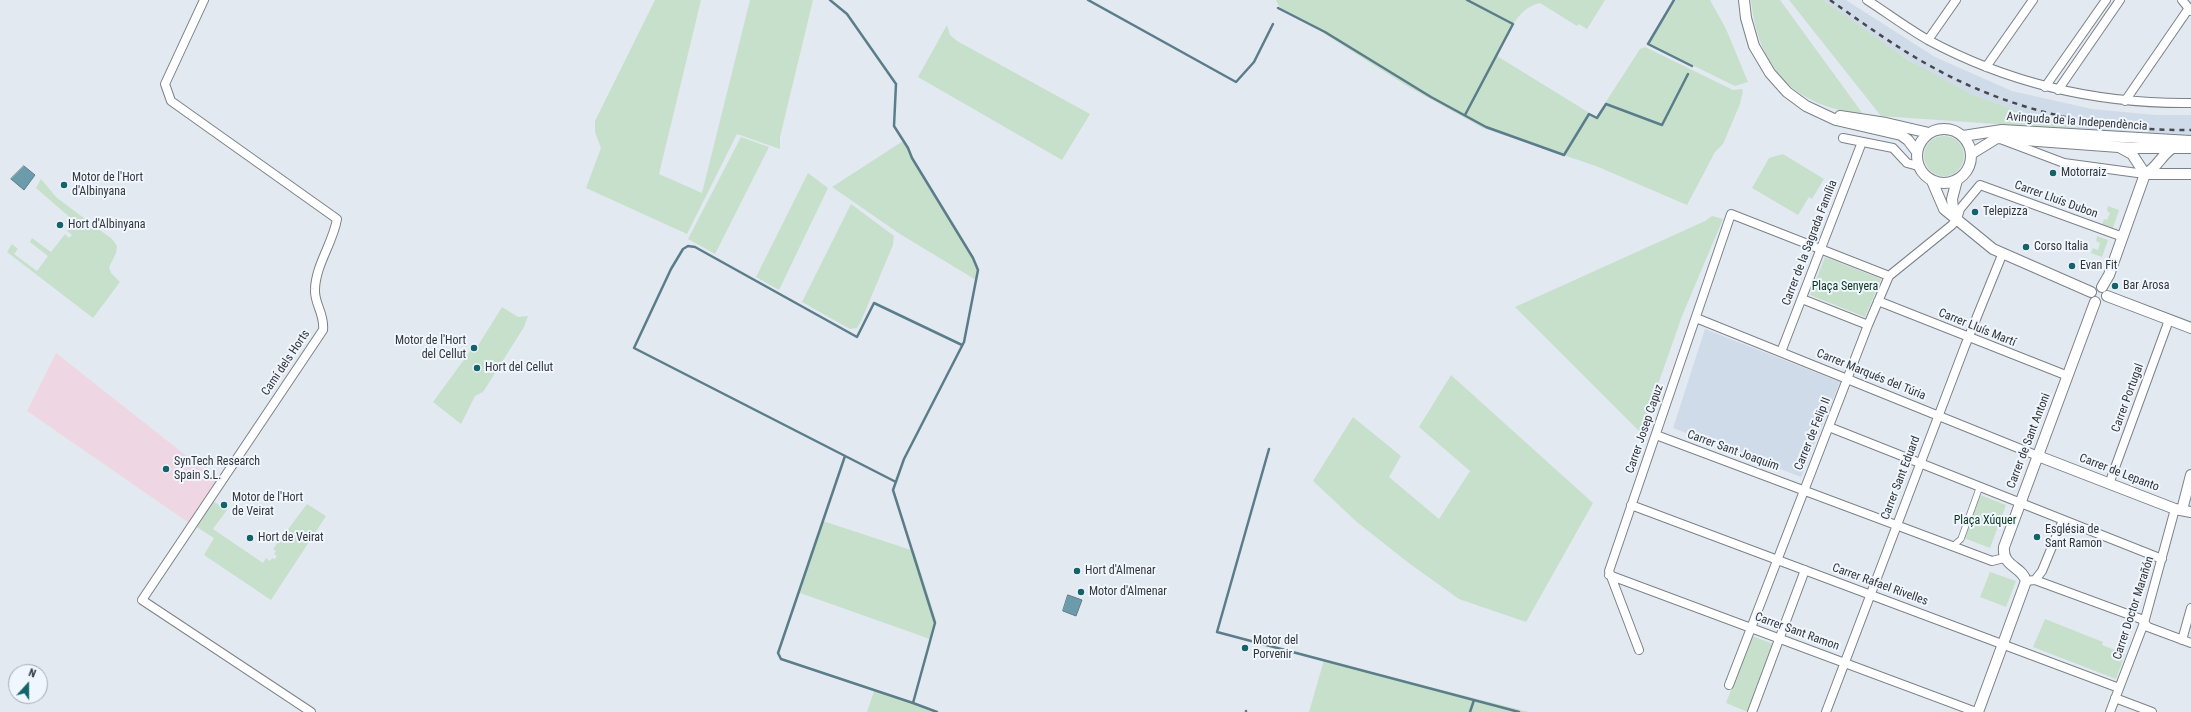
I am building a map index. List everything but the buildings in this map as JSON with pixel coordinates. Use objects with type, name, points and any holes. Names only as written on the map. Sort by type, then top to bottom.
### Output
[{"type":"street","name":"Camí dels Horts","points":[[204,0],[165,84],[171,101],[338,219],[336,229],[319,271],[314,290],[319,309],[324,320],[322,330],[142,600],[311,712]]},
{"type":"street","points":[[1744,0],[1746,18],[1754,46],[1761,61],[1778,83],[1796,100],[1842,122],[1901,135],[1908,140],[1917,152]]},
{"type":"street","points":[[1867,0],[1928,40],[1986,67],[2045,87],[2125,101],[2191,103]]},
{"type":"street","points":[[1928,40],[1956,0]]},
{"type":"street","points":[[1986,67],[2033,0]]},
{"type":"street","points":[[2045,87],[2106,0]]},
{"type":"street","points":[[2058,90],[2120,0]]},
{"type":"street","points":[[2125,101],[2190,10],[2182,0]]},
{"type":"street","points":[[1828,116],[1882,122],[1928,133],[1944,129],[1950,130],[1962,136],[1972,154],[1968,170],[1957,180],[1945,183],[1932,181],[1926,177],[1918,166],[1917,152],[1920,144],[1928,133]]},
{"type":"street","name":"Avinguda de la Independència","points":[[1962,136],[2002,130],[2191,142]]},
{"type":"street","points":[[1844,138],[1893,148],[1907,163],[1918,166]]},
{"type":"street","name":"Avinguda de la Independència","points":[[1972,154],[1997,138],[2119,147],[2171,149],[2191,148]]},
{"type":"street","name":"Avinguda de la Independència","points":[[1997,138],[2064,163],[2145,174],[2191,174]]},
{"type":"street","name":"Carrer de la Sagrada Família","points":[[1781,352],[1862,142]]},
{"type":"street","points":[[2119,147],[2132,154],[2145,174]]},
{"type":"street","points":[[2102,287],[2109,275],[2145,174],[2151,171],[2159,160],[2171,149]]},
{"type":"street","points":[[1956,218],[1952,199],[1957,180]]},
{"type":"street","points":[[1932,181],[1944,209],[1993,249],[2002,255],[2091,292]]},
{"type":"street","name":"Carrer Lluís Dubon","points":[[1956,218],[1960,210],[1980,185],[2123,237]]},
{"type":"street","name":"Carrer Josep Capuz","points":[[1610,575],[1609,571],[1731,214],[1821,249]]},
{"type":"street","name":"Carrer de Felip II","points":[[1729,684],[1868,325],[1889,276],[1956,218]]},
{"type":"street","points":[[1821,249],[1889,276]]},
{"type":"street","name":"Carrer Sant Eduard","points":[[1826,712],[1896,524],[1921,463],[1921,458],[2002,255]]},
{"type":"street","points":[[2094,287],[2102,287],[2106,290],[2108,296],[2103,302],[2095,302],[2092,299],[2091,292],[2094,287]]},
{"type":"street","points":[[2108,296],[2191,328]]},
{"type":"street","points":[[1802,299],[1868,325]]},
{"type":"street","name":"Carrer Lluís Martí","points":[[1878,301],[2068,376]]},
{"type":"street","name":"Carrer de Sant Antoni","points":[[2004,558],[2004,547],[2095,302]]},
{"type":"street","name":"Carrer Marqués del Túria","points":[[1696,318],[1848,378],[2038,456]]},
{"type":"street","name":"Carrer Portugal","points":[[2109,484],[2169,320]]},
{"type":"street","points":[[1829,427],[2162,559]]},
{"type":"street","name":"Carrer Sant Joaquim","points":[[1656,435],[1992,561],[2004,558]]},
{"type":"street","name":"Carrer de Lepanto","points":[[2038,456],[2109,484],[2183,510]]},
{"type":"street","points":[[2183,510],[2191,475]]},
{"type":"street","points":[[1953,546],[1961,539],[1980,486]]},
{"type":"street","name":"Carrer Rafael Rivelles","points":[[1632,505],[2119,688]]},
{"type":"street","name":"Carrer Doctor Marañón","points":[[2110,712],[2144,623],[2162,559],[2183,510]]},
{"type":"street","points":[[1977,712],[2030,581],[2042,571],[2063,520]]},
{"type":"street","points":[[2004,558],[2030,581],[2141,619],[2148,627],[2191,643]]},
{"type":"street","points":[[1752,712],[1805,570]]},
{"type":"street","points":[[1610,575],[1639,650]]},
{"type":"street","name":"Carrer Sant Ramon","points":[[1610,575],[1977,712]]},
{"type":"street","points":[[2182,640],[2191,608]]},
{"type":"street","points":[[2115,698],[2152,712]]},
{"type":"shaded area","points":[[1823,0],[1846,0],[1935,57],[2012,91],[2092,109],[2156,115],[2191,115],[2191,136],[2084,130],[2020,112],[1969,93],[1926,71],[1884,44]]},
{"type":"shaded area","points":[[1705,329],[1840,382],[1801,477],[1673,428]]},
{"type":"shaded area","points":[[56,353],[217,480],[189,523],[27,411]]},
{"type":"green space","points":[[655,0],[701,0],[659,174],[702,193],[750,0],[813,0],[780,137],[780,149],[737,134],[687,234],[586,188],[601,148],[595,132],[595,121]]},
{"type":"green space","points":[[1276,0],[1605,0],[1587,29],[1579,24],[1577,26],[1540,3],[1532,6],[1524,11],[1513,24],[1497,56],[1596,117],[1640,49],[1645,47],[1733,90],[1742,89],[1743,91],[1740,104],[1723,144],[1715,152],[1687,205],[1596,166],[1483,128],[1407,86],[1320,31],[1281,10]]},
{"type":"green space","points":[[1676,0],[1710,0],[1726,29],[1748,82],[1735,86],[1649,44]]},
{"type":"green space","points":[[1751,0],[1780,0],[1863,114],[1839,110],[1818,103],[1800,93],[1784,80],[1772,65],[1762,46],[1755,24]]},
{"type":"green space","points":[[1789,0],[1823,0],[1908,60],[1969,93],[2020,112],[2084,130],[1881,116]]},
{"type":"green space","points":[[947,25],[950,35],[957,41],[1090,114],[1062,160],[918,77]]},
{"type":"green space","points":[[1948,136],[1955,139],[1961,145],[1964,156],[1963,164],[1955,173],[1948,176],[1940,176],[1933,173],[1925,164],[1924,152],[1927,145],[1936,137]]},
{"type":"green space","points":[[741,137],[769,147],[715,254],[688,239]]},
{"type":"green space","points":[[903,141],[975,261],[978,269],[976,280],[900,234],[832,187]]},
{"type":"green space","points":[[1783,154],[1824,179],[1812,199],[1809,197],[1798,215],[1752,188],[1769,158]]},
{"type":"green space","points":[[808,173],[828,188],[779,290],[756,277]]},
{"type":"green space","points":[[41,179],[57,198],[112,239],[117,246],[116,253],[109,267],[111,273],[120,282],[93,318],[7,252],[12,244],[18,249],[14,254],[37,271],[48,256],[30,242],[32,238],[51,252],[65,234],[69,238],[72,235],[67,231],[74,221],[36,188]]},
{"type":"green space","points":[[851,204],[894,236],[893,245],[861,321],[857,328],[850,329],[802,302]]},
{"type":"green space","points":[[2108,206],[2119,210],[2113,228],[2102,224],[2104,219],[2107,220],[2110,213],[2107,211]]},
{"type":"green space","points":[[1712,216],[1723,219],[1682,316],[1641,433],[1515,307],[1705,221]]},
{"type":"green space","points":[[2097,236],[2108,240],[2102,257],[2091,253],[2093,248],[2098,250],[2100,243],[2096,241]]},
{"type":"green space","name":"Plaça Senyera","points":[[1825,257],[1881,279],[1865,317],[1810,295]]},
{"type":"green space","points":[[502,307],[518,317],[528,316],[524,327],[483,392],[475,396],[461,424],[433,402],[471,350],[474,352]]},
{"type":"green space","points":[[1451,375],[1593,503],[1526,622],[1459,599],[1410,564],[1358,523],[1313,481],[1353,417],[1401,456],[1389,477],[1439,519],[1470,471],[1419,427]]},
{"type":"green space","name":"Plaça Xúquer","points":[[1980,495],[2006,505],[1990,548],[1964,538]]},
{"type":"green space","points":[[213,501],[227,510],[213,529],[263,563],[266,558],[270,561],[272,558],[275,559],[277,556],[274,554],[276,551],[273,549],[307,504],[326,516],[271,600],[204,555],[214,538],[195,526]]},
{"type":"green space","points":[[823,521],[914,551],[936,620],[930,639],[800,593]]},
{"type":"green space","points":[[1990,572],[2016,581],[2006,607],[1980,597]]},
{"type":"green space","points":[[2045,619],[2103,642],[2102,645],[2125,654],[2116,679],[2033,647]]},
{"type":"green space","points":[[1752,636],[1776,645],[1748,712],[1726,703]]},
{"type":"green space","points":[[1324,660],[1529,712],[1309,712]]},
{"type":"green space","points":[[874,691],[939,712],[867,712]]},
{"type":"water","points":[[24,166],[35,175],[24,190],[11,179]]},
{"type":"water","points":[[1068,595],[1082,600],[1076,616],[1063,611]]},
{"type":"waterway","points":[[830,0],[847,14],[896,84],[894,126],[973,258],[978,270],[964,342],[904,459],[893,490],[935,623],[913,703],[937,712]]},
{"type":"waterway","points":[[1088,0],[1236,82],[1254,62],[1273,24]]},
{"type":"waterway","points":[[1465,115],[1513,24],[1467,0]]},
{"type":"waterway","points":[[1674,0],[1648,44],[1692,66]]},
{"type":"waterway","points":[[1278,8],[1325,32],[1431,97],[1486,127],[1564,155],[1589,114],[1597,118],[1606,104],[1662,125],[1688,74]]},
{"type":"waterway","points":[[896,482],[634,348],[671,269],[683,249],[688,246],[695,247],[857,337],[874,303],[962,345]]},
{"type":"waterway","points":[[1269,449],[1217,632],[1519,712]]},
{"type":"waterway","points":[[845,456],[778,653],[781,659],[913,703]]},
{"type":"waterway","points":[[1470,712],[1474,700]]},
{"type":"railway","points":[[1830,0],[1881,36],[1920,60],[1964,83],[1995,96],[2058,116],[2091,122],[2124,127],[2191,130]]},
{"type":"place","name":"Motorraiz","points":[[2053,173]]},
{"type":"place","name":"Motor de l'Hort d'Albinyana","points":[[64,185]]},
{"type":"place","name":"Telepizza","points":[[1975,212]]},
{"type":"place","name":"Hort d'Albinyana","points":[[60,225]]},
{"type":"place","name":"Corso Italia","points":[[2026,247]]},
{"type":"place","name":"Evan Fit","points":[[2072,266]]},
{"type":"place","name":"Bar Arosa","points":[[2115,286]]},
{"type":"place","name":"Motor de l'Hort del Cellut","points":[[474,348]]},
{"type":"place","name":"Hort del Cellut","points":[[477,368]]},
{"type":"place","name":"SynTech Research Spain S.L.","points":[[166,469]]},
{"type":"place","name":"Motor de l'Hort de Veirat","points":[[224,505]]},
{"type":"place","name":"Església de Sant Ramon","points":[[2037,537]]},
{"type":"place","name":"Hort de Veirat","points":[[250,538]]},
{"type":"place","name":"Hort d'Almenar","points":[[1077,571]]},
{"type":"place","name":"Motor d'Almenar","points":[[1081,592]]},
{"type":"place","name":"Motor del Porvenir","points":[[1245,648]]}]
